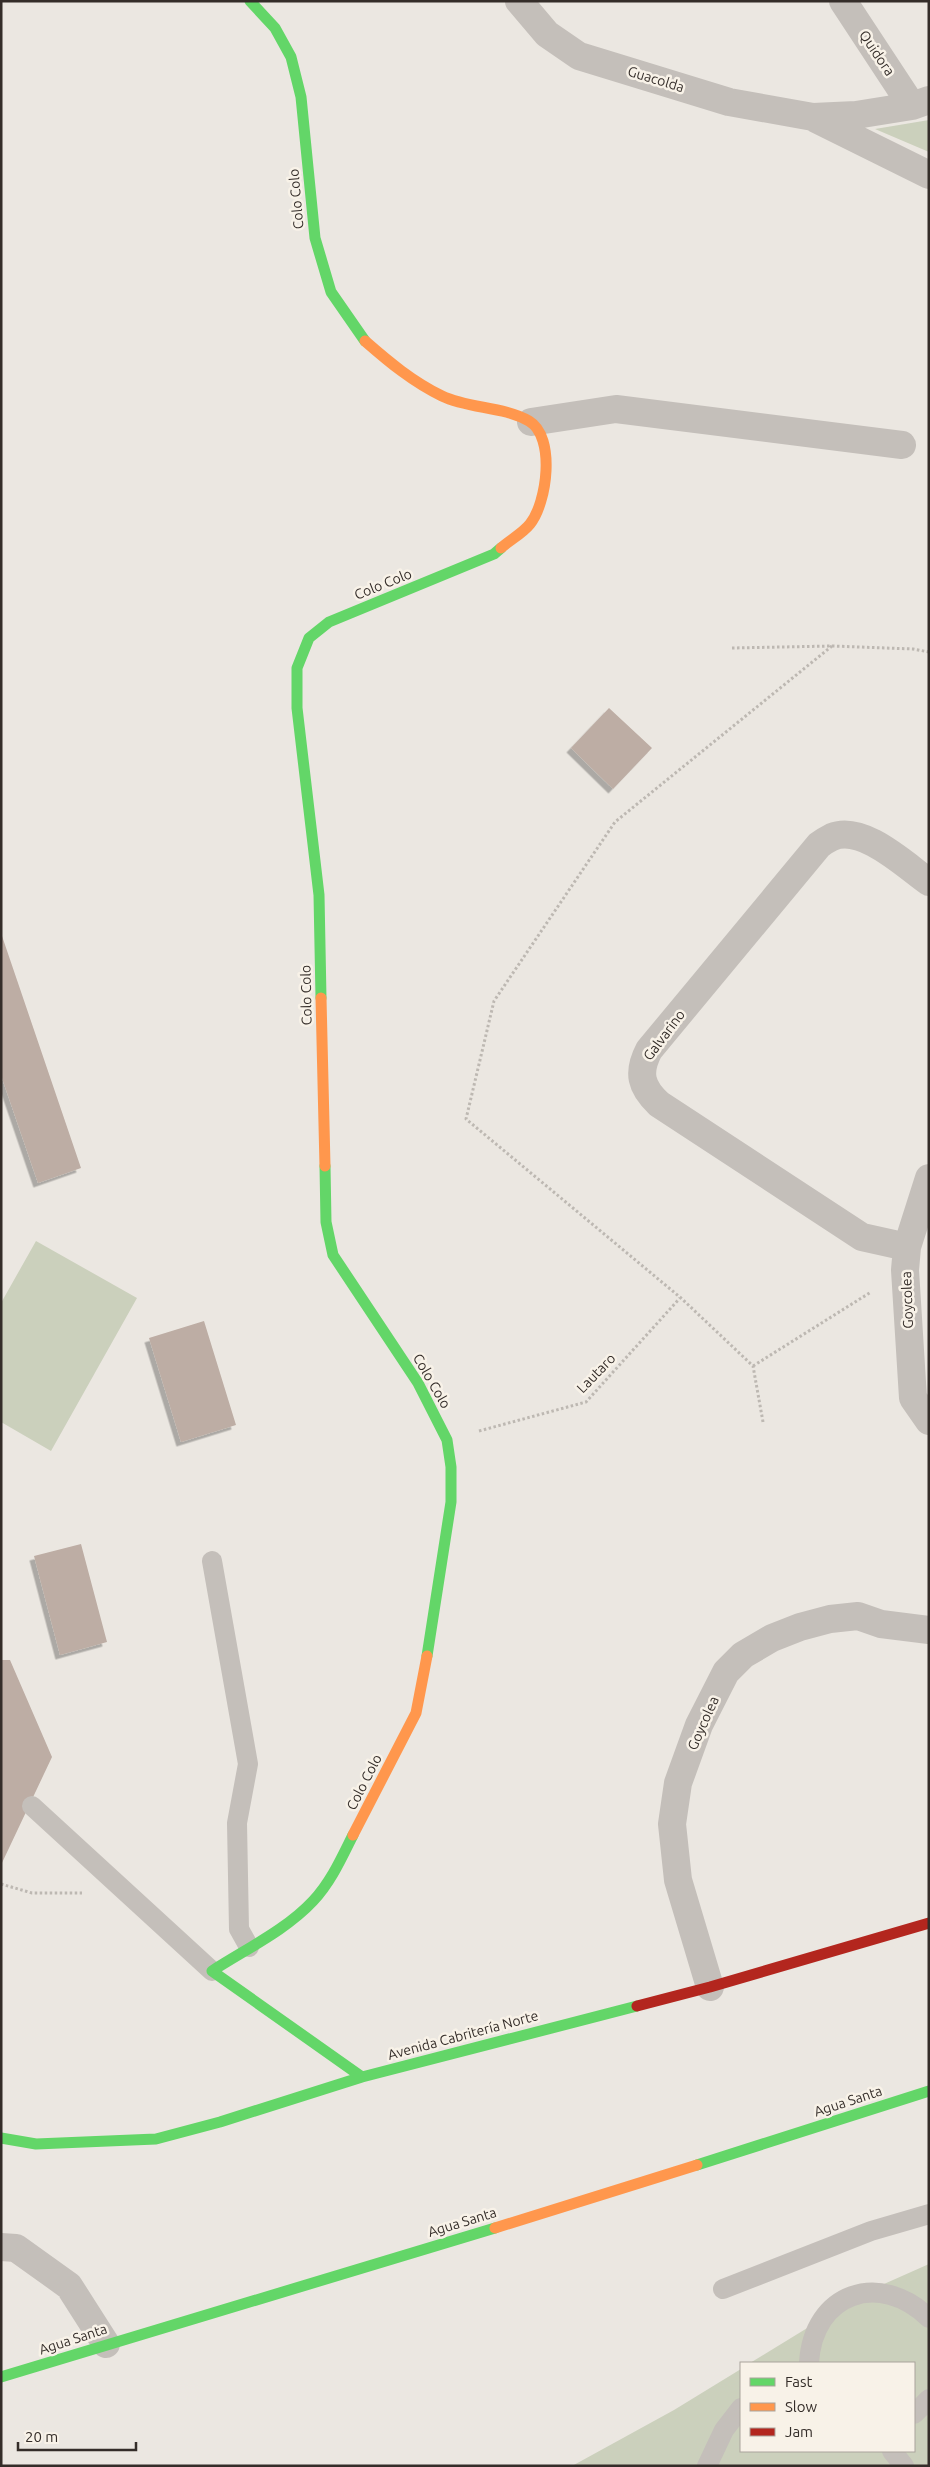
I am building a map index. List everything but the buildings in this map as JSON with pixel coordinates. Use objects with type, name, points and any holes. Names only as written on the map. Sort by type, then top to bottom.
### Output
[{"type":"street","name":"Colo Colo","points":[[212,1970],[292,1920],[314,1900],[336,1869],[416,1713],[423,1684],[451,1502],[451,1466],[447,1440],[418,1383],[333,1255],[326,1222],[319,895],[297,708],[297,668],[310,638],[329,622],[494,554],[531,523],[545,489],[547,460],[542,439],[531,422],[508,413],[442,396],[402,373],[364,340],[331,292],[315,238],[301,97],[291,57],[275,28],[250,1]]},
{"type":"street","name":"Guacolda","points":[[519,1],[547,34],[579,56],[729,102],[813,117],[856,115],[921,103]]},
{"type":"street","name":"Quidora","points":[[842,1],[921,103]]},
{"type":"street","name":"Guacolda","points":[[813,117],[929,175]]},
{"type":"street","points":[[531,422],[616,410],[902,446]]},
{"type":"street","name":"Galvarino","points":[[906,1259],[862,1237],[659,1104],[648,1094],[642,1078],[642,1064],[649,1050],[813,853],[833,836],[845,834],[862,837],[929,882]]},
{"type":"street","name":"Goycolea","points":[[929,1178],[906,1259],[913,1398],[929,1421]]},
{"type":"street","name":"Goycolea","points":[[710,1987],[678,1880],[672,1824],[678,1783],[699,1725],[726,1672],[744,1655],[772,1638],[800,1627],[830,1619],[858,1616],[881,1624],[929,1630]]},
{"type":"street","name":"Avenida Cabritería Norte","points":[[1,2138],[36,2144],[156,2139],[220,2122],[362,2077],[710,1987],[929,1923]]},
{"type":"street","points":[[212,1970],[362,2077]]},
{"type":"street","name":"Agua Santa","points":[[1,2377],[471,2236],[929,2091]]},
{"type":"street","points":[[1,2247],[16,2248],[70,2286],[106,2344]]},
{"type":"lane","points":[[212,1561],[248,1764],[237,1823],[239,1929],[250,1947]]},
{"type":"lane","points":[[32,1806],[212,1970]]},
{"type":"lane","points":[[723,2290],[871,2231],[929,2214]]},
{"type":"lane","points":[[809,2362],[810,2345],[817,2327],[828,2312],[844,2300],[862,2294],[880,2292],[899,2296],[916,2306],[929,2318]]},
{"type":"lane","points":[[915,2413],[929,2399]]},
{"type":"lane","points":[[707,2466],[724,2430],[740,2409]]},
{"type":"lane","points":[[893,2452],[904,2466]]},
{"type":"path","points":[[732,648],[832,646],[913,648],[929,652]]},
{"type":"path","points":[[753,1366],[906,1259]]},
{"type":"path","name":"Lautaro","points":[[447,1440],[586,1402],[680,1298]]},
{"type":"path","points":[[1,1884],[32,1893],[127,1894]]},
{"type":"green space","points":[[929,120],[929,152],[875,129]]},
{"type":"green space","points":[[36,1241],[137,1298],[51,1451],[1,1422],[1,1303]]},
{"type":"green space","points":[[929,2264],[929,2466],[572,2466],[674,2410],[740,2370],[740,2452],[915,2452],[915,2362],[752,2362],[866,2292]]},
{"type":"traffic: fast","points":[[250,1],[275,28],[291,57],[301,97],[315,238],[331,292],[365,341]]},
{"type":"traffic: fast","points":[[321,998],[319,895],[297,708],[297,668],[309,638],[329,622],[494,554],[501,548]]},
{"type":"traffic: fast","points":[[325,1166],[326,1222],[333,1255],[418,1383],[447,1440],[451,1467],[451,1502],[427,1656]]},
{"type":"traffic: fast","points":[[353,1835],[336,1869],[313,1901],[291,1921],[212,1971],[362,2077]]},
{"type":"traffic: fast","points":[[1,2138],[36,2144],[156,2139],[220,2122],[362,2077],[637,2006]]},
{"type":"traffic: fast","points":[[697,2165],[929,2091]]},
{"type":"traffic: fast","points":[[1,2377],[495,2228]]},
{"type":"traffic: slow","points":[[365,341],[411,378],[442,396],[519,416],[529,421],[537,429],[543,441],[546,455],[546,471],[541,501],[530,524],[501,548]]},
{"type":"traffic: slow","points":[[321,998],[325,1166]]},
{"type":"traffic: slow","points":[[353,1835],[416,1713],[427,1656]]},
{"type":"traffic: slow","points":[[495,2228],[697,2165]]},
{"type":"traffic: jam","points":[[637,2006],[710,1987],[929,1923]]}]
